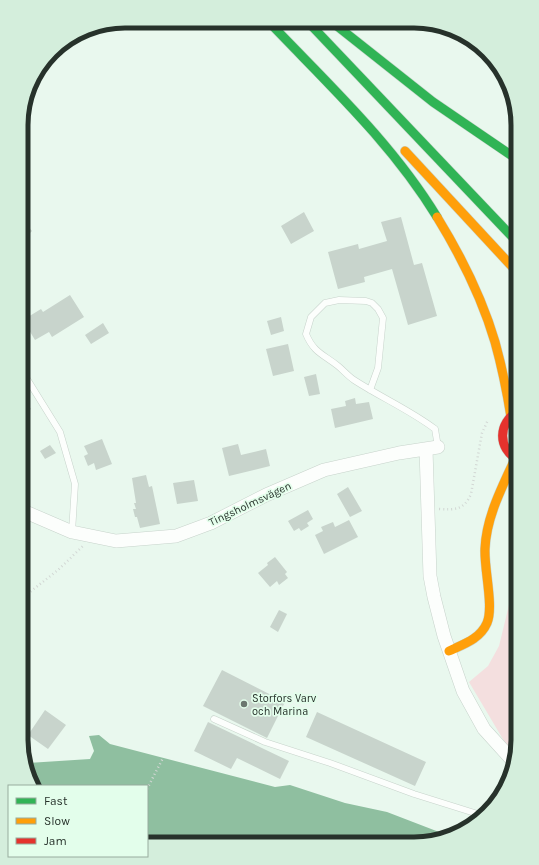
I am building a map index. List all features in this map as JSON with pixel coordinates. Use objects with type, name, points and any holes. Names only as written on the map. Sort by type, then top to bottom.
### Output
[{"type":"main road","points":[[275,28],[383,143],[439,218],[467,268],[484,309],[497,348],[511,405]]},
{"type":"main road","points":[[287,28],[370,114]]},
{"type":"main road","points":[[314,28],[511,236]]},
{"type":"main road","points":[[339,28],[433,102],[511,155]]},
{"type":"main road","points":[[401,147],[511,265]]},
{"type":"main road","points":[[511,418],[504,428],[503,435],[506,449],[511,454]]},
{"type":"main road","points":[[449,651],[469,644],[480,635],[488,621],[491,606],[485,570],[485,548],[495,502],[511,471]]},
{"type":"street","name":"Tingsholmsvägen","points":[[28,513],[72,532],[116,541],[176,536],[211,523],[266,495],[324,470],[432,448]]},
{"type":"street","points":[[432,448],[428,509],[430,576],[434,597],[444,636],[463,691],[484,729],[509,758]]},
{"type":"lane","points":[[370,390],[378,368],[383,318],[378,309],[366,300],[338,300],[325,303],[311,317],[306,334],[314,349],[338,365],[352,379],[370,390],[425,421],[435,429],[432,448]]},
{"type":"lane","points":[[28,380],[60,432],[75,484],[72,532]]},
{"type":"lane","points":[[214,719],[265,742],[330,763],[414,794],[477,814]]},
{"type":"path","points":[[428,509],[457,509],[464,505],[468,500],[471,494],[482,433],[489,419]]},
{"type":"path","points":[[28,594],[58,570],[93,536]]},
{"type":"path","points":[[148,787],[163,758]]},
{"type":"shaded area","points":[[511,597],[511,748],[504,741],[469,682],[488,666],[499,646]]},
{"type":"shaded area","points":[[99,735],[110,744],[275,787],[290,785],[345,803],[387,812],[442,833],[421,837],[148,837],[148,785],[39,785],[31,763],[90,759],[94,751],[89,736]]},
{"type":"building","points":[[304,212],[314,231],[291,244],[281,226]]},
{"type":"building","points":[[401,217],[414,265],[422,263],[437,316],[408,325],[392,269],[364,277],[365,282],[338,289],[328,252],[358,244],[359,249],[387,241],[381,222]]},
{"type":"building","points":[[28,226],[32,231],[28,235]]},
{"type":"building","points":[[70,295],[84,317],[52,337],[49,332],[35,340],[28,328],[28,317],[41,309],[43,312]]},
{"type":"building","points":[[281,317],[284,331],[271,335],[267,321]]},
{"type":"building","points":[[103,323],[109,333],[91,344],[85,335]]},
{"type":"building","points":[[288,344],[294,371],[273,376],[266,349]]},
{"type":"building","points":[[316,374],[320,394],[309,396],[304,377]]},
{"type":"building","points":[[355,398],[356,404],[369,402],[373,419],[335,428],[331,409],[346,406],[345,401]]},
{"type":"building","points":[[102,439],[112,464],[96,470],[94,463],[88,466],[84,456],[88,454],[84,446]]},
{"type":"building","points":[[238,444],[241,455],[266,449],[270,466],[229,476],[222,448]]},
{"type":"building","points":[[50,445],[56,453],[45,459],[40,451]]},
{"type":"building","points":[[146,475],[149,487],[152,486],[160,524],[140,528],[133,509],[136,509],[134,503],[136,503],[132,478]]},
{"type":"building","points":[[194,480],[198,501],[177,504],[173,483]]},
{"type":"building","points":[[348,487],[362,511],[350,517],[337,494]]},
{"type":"building","points":[[308,510],[313,519],[307,523],[309,526],[301,531],[299,528],[294,531],[288,521]]},
{"type":"building","points":[[349,520],[358,537],[324,554],[315,535],[323,531],[321,527],[333,522],[335,527]]},
{"type":"building","points":[[275,557],[287,572],[285,574],[288,578],[279,585],[277,581],[270,587],[258,573]]},
{"type":"building","points":[[279,610],[287,614],[278,632],[270,627]]},
{"type":"building","name":"Storfors Varv och Marina","points":[[222,670],[285,702],[267,738],[203,706]]},
{"type":"building","points":[[45,710],[66,725],[48,749],[28,735]]},
{"type":"building","points":[[317,712],[426,762],[415,786],[306,737]]},
{"type":"building","points":[[208,722],[289,761],[280,779],[237,758],[231,769],[194,751]]},
{"type":"traffic: fast","points":[[275,28],[380,139],[400,164],[437,217]]},
{"type":"traffic: fast","points":[[314,28],[511,236]]},
{"type":"traffic: fast","points":[[340,28],[433,102],[511,155]]},
{"type":"traffic: slow","points":[[405,151],[511,265]]},
{"type":"traffic: slow","points":[[437,217],[462,262],[484,309],[498,351],[511,417]]},
{"type":"traffic: slow","points":[[449,651],[476,637],[484,629],[487,623],[490,608],[485,557],[486,537],[492,514],[511,468]]},
{"type":"traffic: jam","points":[[511,416],[504,429],[503,436],[503,442],[511,455]]},
{"type":"place","name":"Storfors Varv och Marina","points":[[244,704]]}]
